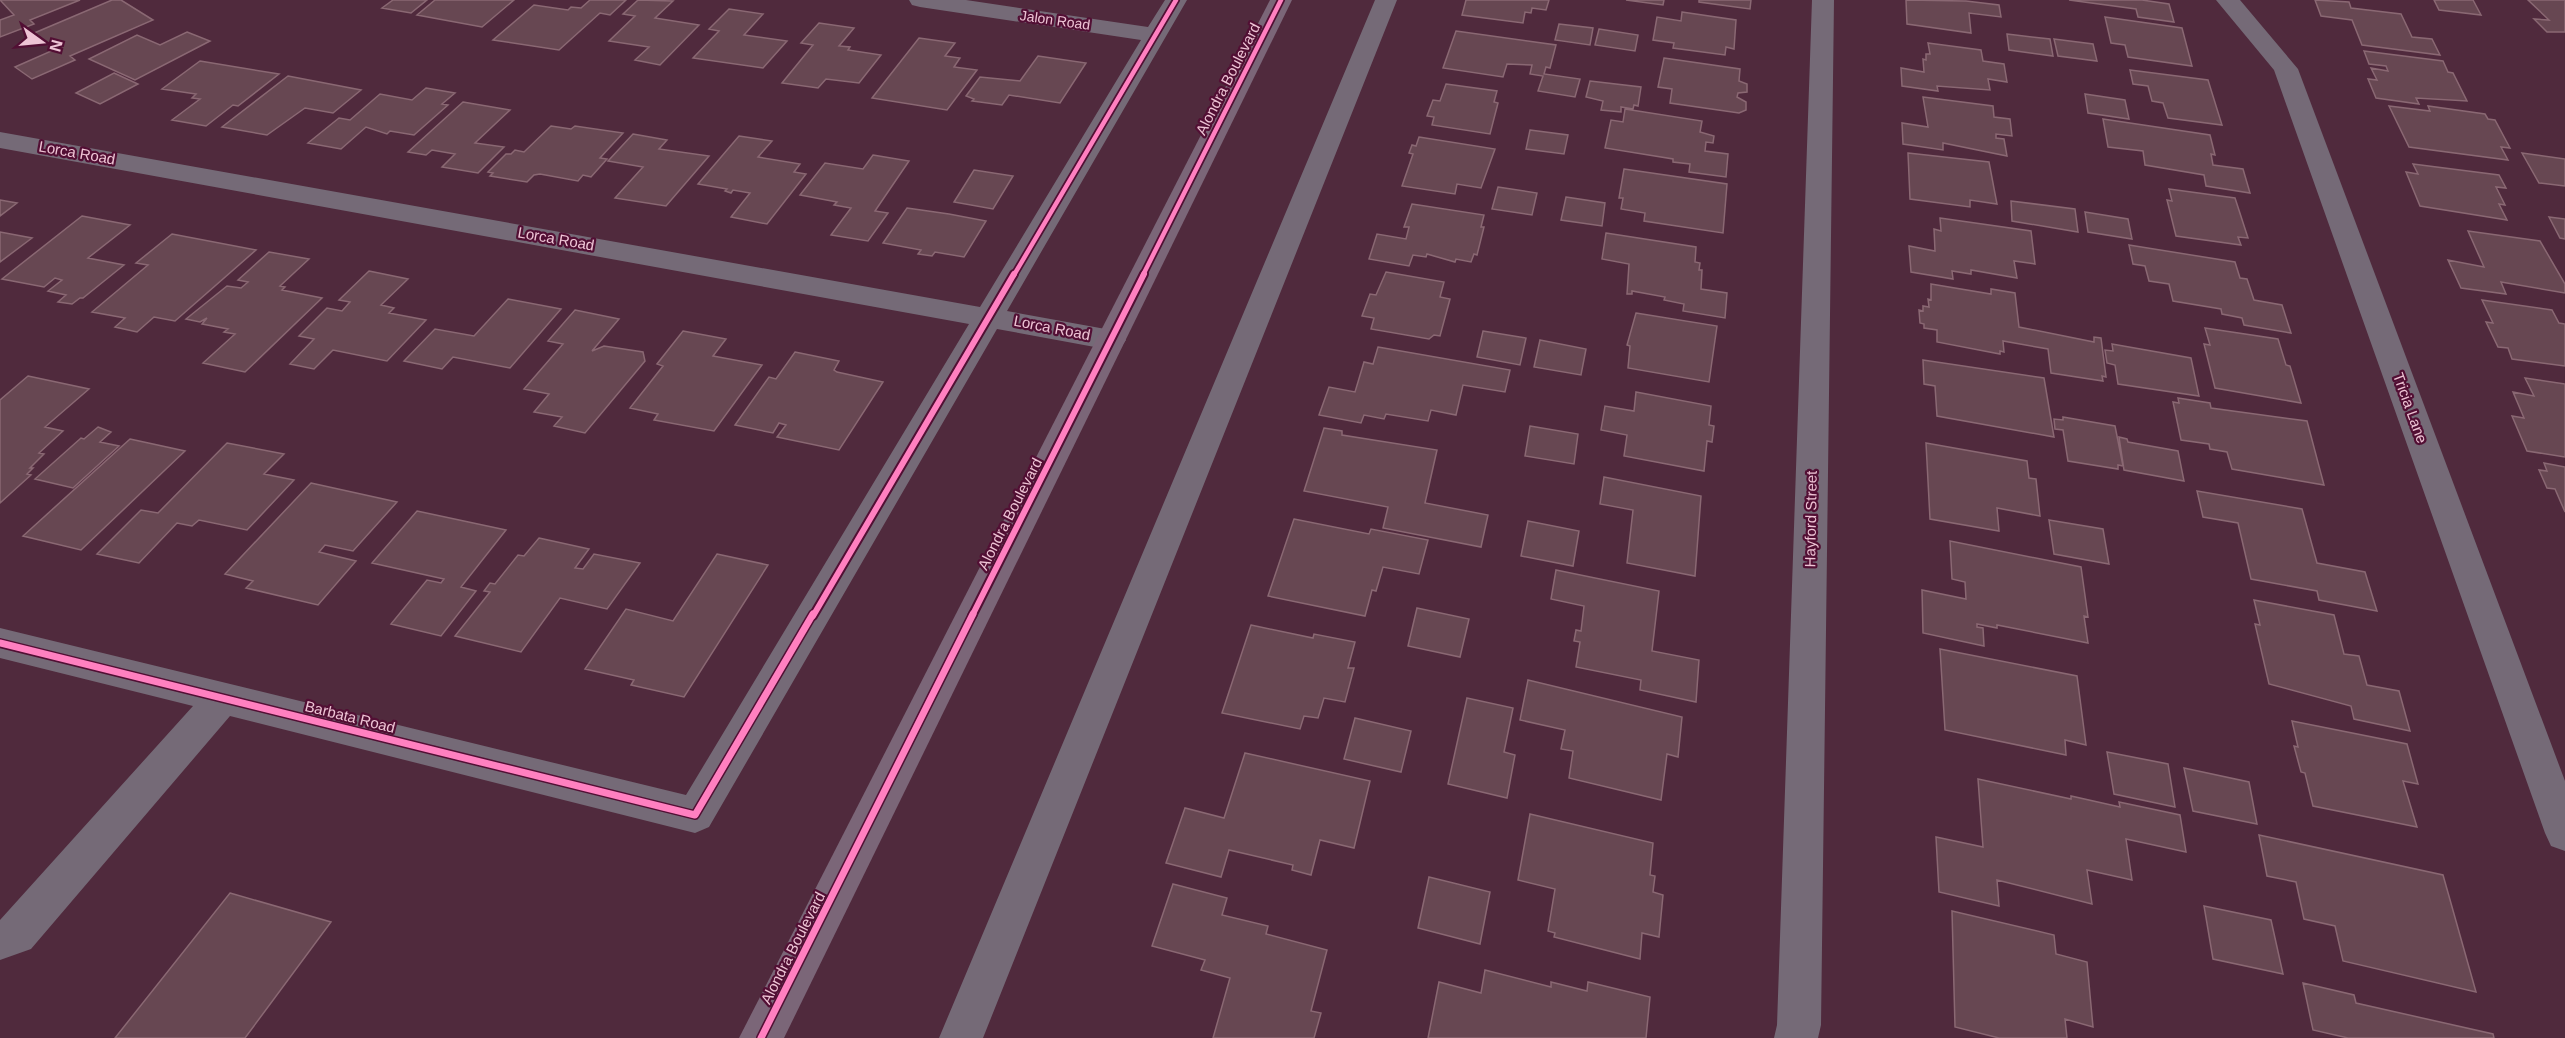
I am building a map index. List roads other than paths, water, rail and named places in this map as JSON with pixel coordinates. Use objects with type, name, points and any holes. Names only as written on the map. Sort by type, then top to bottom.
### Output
[{"type":"main road","name":"Alondra Boulevard","points":[[761,1038],[1281,0]]},
{"type":"street","name":"Jalon Road","points":[[920,0],[1155,35]]},
{"type":"street","points":[[989,316],[1176,0]]},
{"type":"street","points":[[961,1038],[1386,0]]},
{"type":"street","name":"Hayford Street","points":[[1796,1038],[1799,1025],[1823,0]]},
{"type":"street","name":"Tricia Lane","points":[[2227,0],[2244,16],[2286,69],[2565,833]]},
{"type":"street","name":"Lorca Road","points":[[0,140],[989,316],[1111,340]]},
{"type":"street","name":"Barbata Road","points":[[0,643],[695,815],[989,316]]},
{"type":"street","points":[[0,940],[16,934],[223,698]]}]
